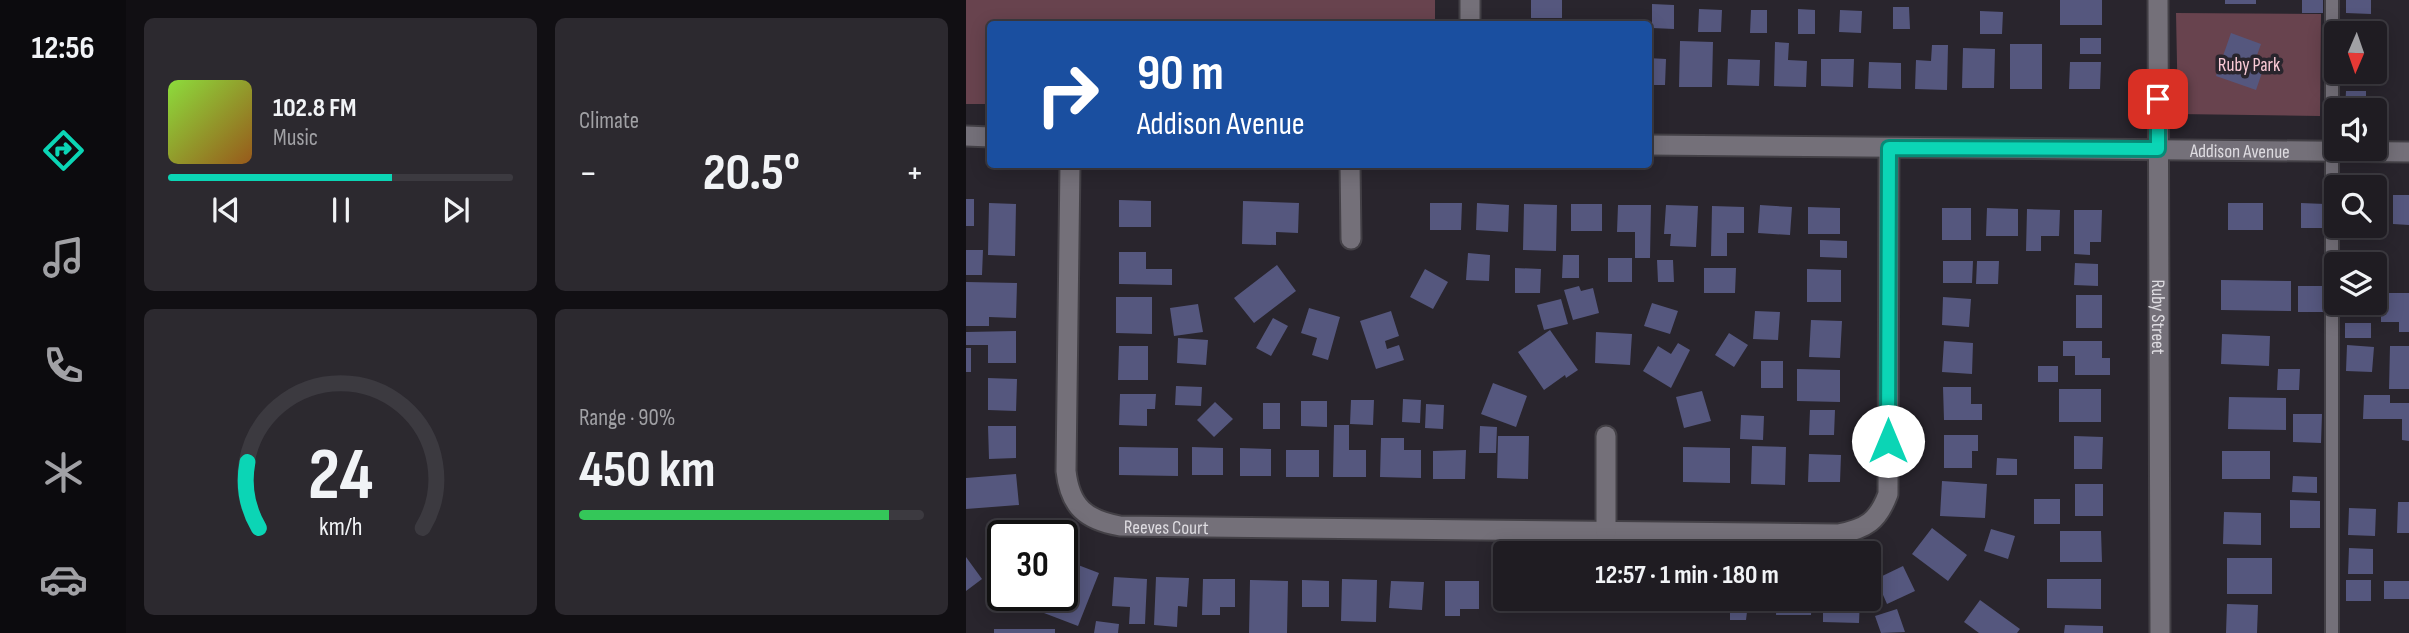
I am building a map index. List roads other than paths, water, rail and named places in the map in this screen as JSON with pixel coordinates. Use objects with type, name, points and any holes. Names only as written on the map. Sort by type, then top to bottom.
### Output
[{"type":"street","points":[[1470,0],[1470,21]]},
{"type":"street","name":"Ruby Street","points":[[2158,0],[2160,633]]},
{"type":"street","points":[[966,136],[987,137]]},
{"type":"street","name":"Addison Avenue","points":[[1652,145],[2324,151]]},
{"type":"street","name":"Reeves Court","points":[[1070,168],[1066,471],[1068,490],[1080,509],[1099,522],[1120,526],[1838,534],[1858,531],[1872,522],[1882,510],[1888,494],[1889,148]]},
{"type":"street","name":"Addison Avenue","points":[[2387,152],[2409,152]]},
{"type":"street","points":[[1350,168],[1350,239]]},
{"type":"street","points":[[1605,436],[1606,532]]},
{"type":"lane","points":[[2332,0],[2332,98]]},
{"type":"lane","points":[[2332,161],[2332,633]]},
{"type":"park label","name":"Ruby Park","points":[[2249,64]]}]
